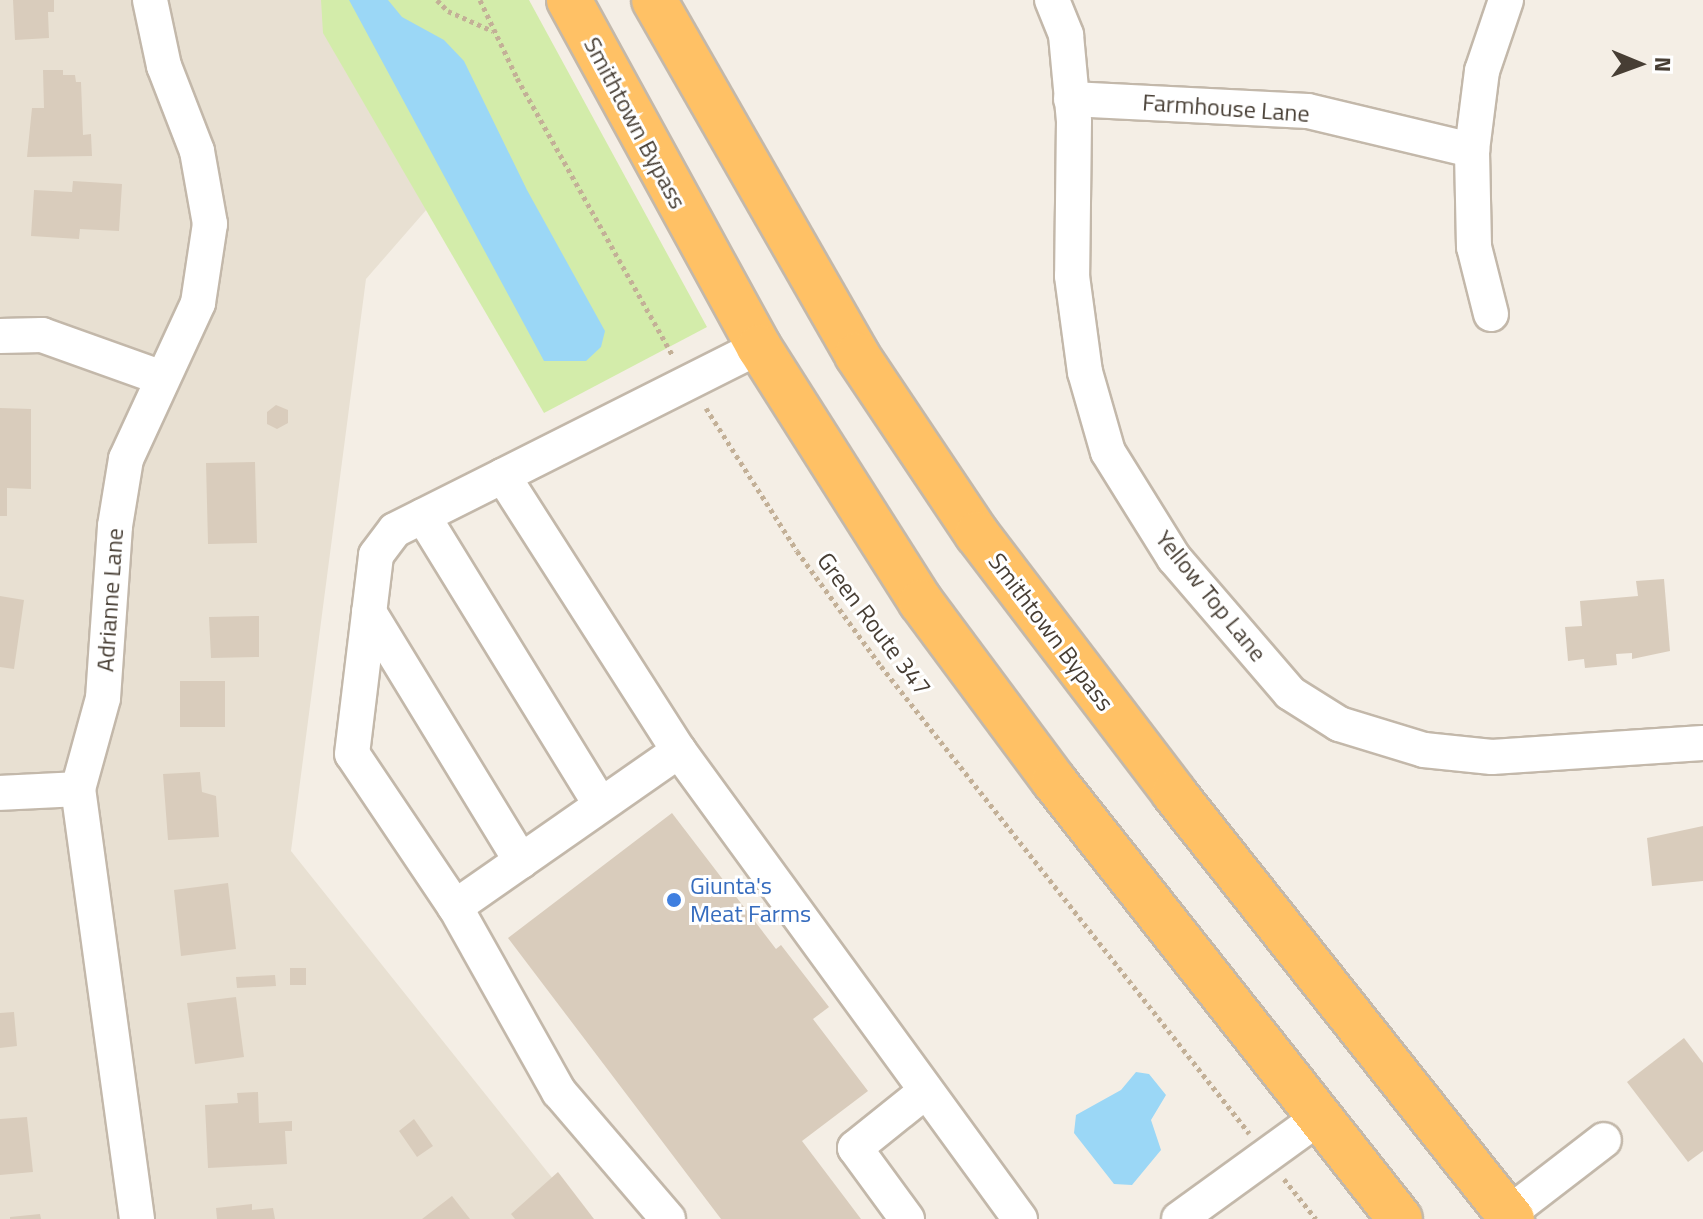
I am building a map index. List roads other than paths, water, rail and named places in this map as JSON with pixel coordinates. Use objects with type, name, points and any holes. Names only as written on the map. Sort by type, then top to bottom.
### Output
[{"type":"highway","name":"Smithtown Bypass","points":[[569,0],[759,347],[921,602],[1054,781],[1400,1219]]},
{"type":"highway","name":"Smithtown Bypass","points":[[654,0],[857,355],[977,534],[1145,756],[1510,1217]]},
{"type":"street","name":"Adrianne Lane","points":[[137,1219],[78,789],[103,698],[115,526],[126,459],[198,303],[210,224],[197,151],[164,66],[150,0]]},
{"type":"street","name":"Yellow Top Lane","points":[[1052,0],[1066,35],[1071,99],[1072,276],[1085,372],[1108,452],[1174,558],[1290,693],[1339,724],[1424,750],[1492,757],[1703,743]]},
{"type":"street","name":"Yellow Top Lane","points":[[1066,35],[1081,0]]},
{"type":"street","points":[[1491,314],[1474,247],[1472,150],[1482,71],[1506,0]]},
{"type":"street","name":"Farmhouse Lane","points":[[1071,99],[1308,111],[1472,150]]},
{"type":"street","points":[[0,336],[42,335],[162,378]]},
{"type":"street","points":[[668,1219],[559,1092],[455,907],[352,754],[376,555],[395,530],[759,347]]},
{"type":"street","points":[[503,476],[679,751],[1020,1219]]},
{"type":"street","points":[[423,516],[600,804]]},
{"type":"street","points":[[369,612],[521,861]]},
{"type":"street","points":[[455,907],[679,751]]},
{"type":"street","points":[[0,793],[78,789]]},
{"type":"street","points":[[907,1219],[855,1148],[926,1091]]},
{"type":"street","points":[[1179,1219],[1320,1117]]},
{"type":"street","points":[[1510,1217],[1604,1140]]},
{"type":"water","points":[[349,0],[388,0],[402,17],[444,40],[464,61],[527,190],[605,331],[601,347],[586,361],[544,361]]},
{"type":"water","points":[[1136,1072],[1149,1074],[1166,1095],[1151,1120],[1161,1150],[1132,1185],[1114,1184],[1074,1133],[1076,1115],[1121,1090]]},
{"type":"place","name":"Giunta's Meat Farms","points":[[674,900]]}]
